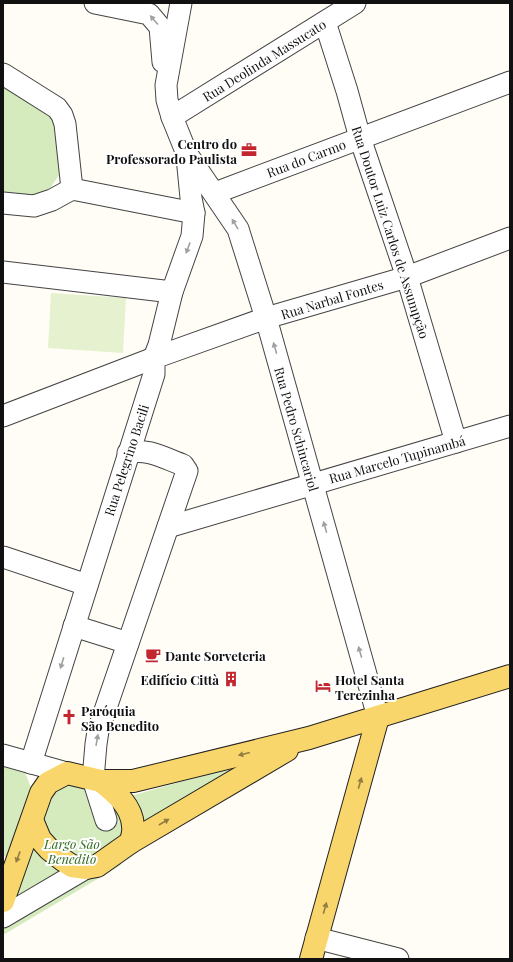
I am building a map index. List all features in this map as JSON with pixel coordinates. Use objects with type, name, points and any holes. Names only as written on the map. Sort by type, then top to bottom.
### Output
[{"type":"main road","points":[[3,901],[41,793],[48,783],[67,773],[97,780],[133,781],[309,738],[510,676]]},
{"type":"main road","points":[[311,959],[378,717]]},
{"type":"main road","points":[[32,820],[40,839],[49,849],[72,866],[86,868],[97,866],[131,842],[309,738]]},
{"type":"main road","points":[[97,780],[117,793],[124,803],[131,816],[134,827],[131,842]]},
{"type":"street","points":[[95,3],[149,14],[160,27],[167,100],[172,117],[187,154]]},
{"type":"street","points":[[166,85],[181,3]]},
{"type":"street","name":"Rua Deolinda Massucato","points":[[172,117],[355,3]]},
{"type":"street","name":"Rua Doutor Luiz Carlos de Assumpção","points":[[325,22],[348,92],[360,138],[406,276],[456,442]]},
{"type":"street","points":[[3,74],[56,108],[62,114],[65,124],[72,190]]},
{"type":"street","name":"Rua do Carmo","points":[[214,192],[510,82]]},
{"type":"street","name":"Rua Pedro Schincariol","points":[[187,154],[238,229],[266,318],[378,717]]},
{"type":"street","name":"Rua Pelegrino Bacili","points":[[31,763],[154,374],[154,358],[159,345],[172,292],[192,236],[194,213],[191,198],[187,154]]},
{"type":"street","points":[[3,203],[34,206],[52,200],[72,190],[194,213]]},
{"type":"street","name":"Rua Narbal Fontes","points":[[3,416],[154,358],[266,318],[406,276],[510,238]]},
{"type":"street","points":[[3,272],[172,292]]},
{"type":"street","name":"Rua Marcelo Tupinambá","points":[[168,527],[510,426]]},
{"type":"street","points":[[106,820],[97,780],[96,744],[98,731],[187,471],[183,464],[144,451],[128,453]]},
{"type":"street","points":[[3,558],[87,585]]},
{"type":"street","points":[[74,626],[128,643]]},
{"type":"street","points":[[3,755],[67,773]]},
{"type":"street","points":[[31,763],[41,793]]},
{"type":"street","points":[[3,917],[86,868]]},
{"type":"street","points":[[316,938],[398,959]]},
{"type":"green space","points":[[3,83],[47,111],[54,119],[61,167],[59,175],[51,187],[44,192],[32,195],[3,194]]},
{"type":"green space","points":[[51,293],[126,298],[123,353],[48,348]]},
{"type":"green space","points":[[3,764],[24,770],[33,793],[12,859],[3,856]]},
{"type":"green space","name":"Largo São Benedito","points":[[241,765],[109,845],[121,865],[3,935],[3,930],[51,796],[59,788],[68,782],[119,789],[134,795]]},
{"type":"place","name":"Centro do Professorado Paulista","points":[[249,150]]},
{"type":"place","name":"Dante Sorveteria","points":[[153,655]]},
{"type":"place","name":"Edifício Città","points":[[231,679]]},
{"type":"place","name":"Hotel Santa Terezinha","points":[[323,686]]},
{"type":"place","name":"Paróquia São Benedito","points":[[69,717]]}]
